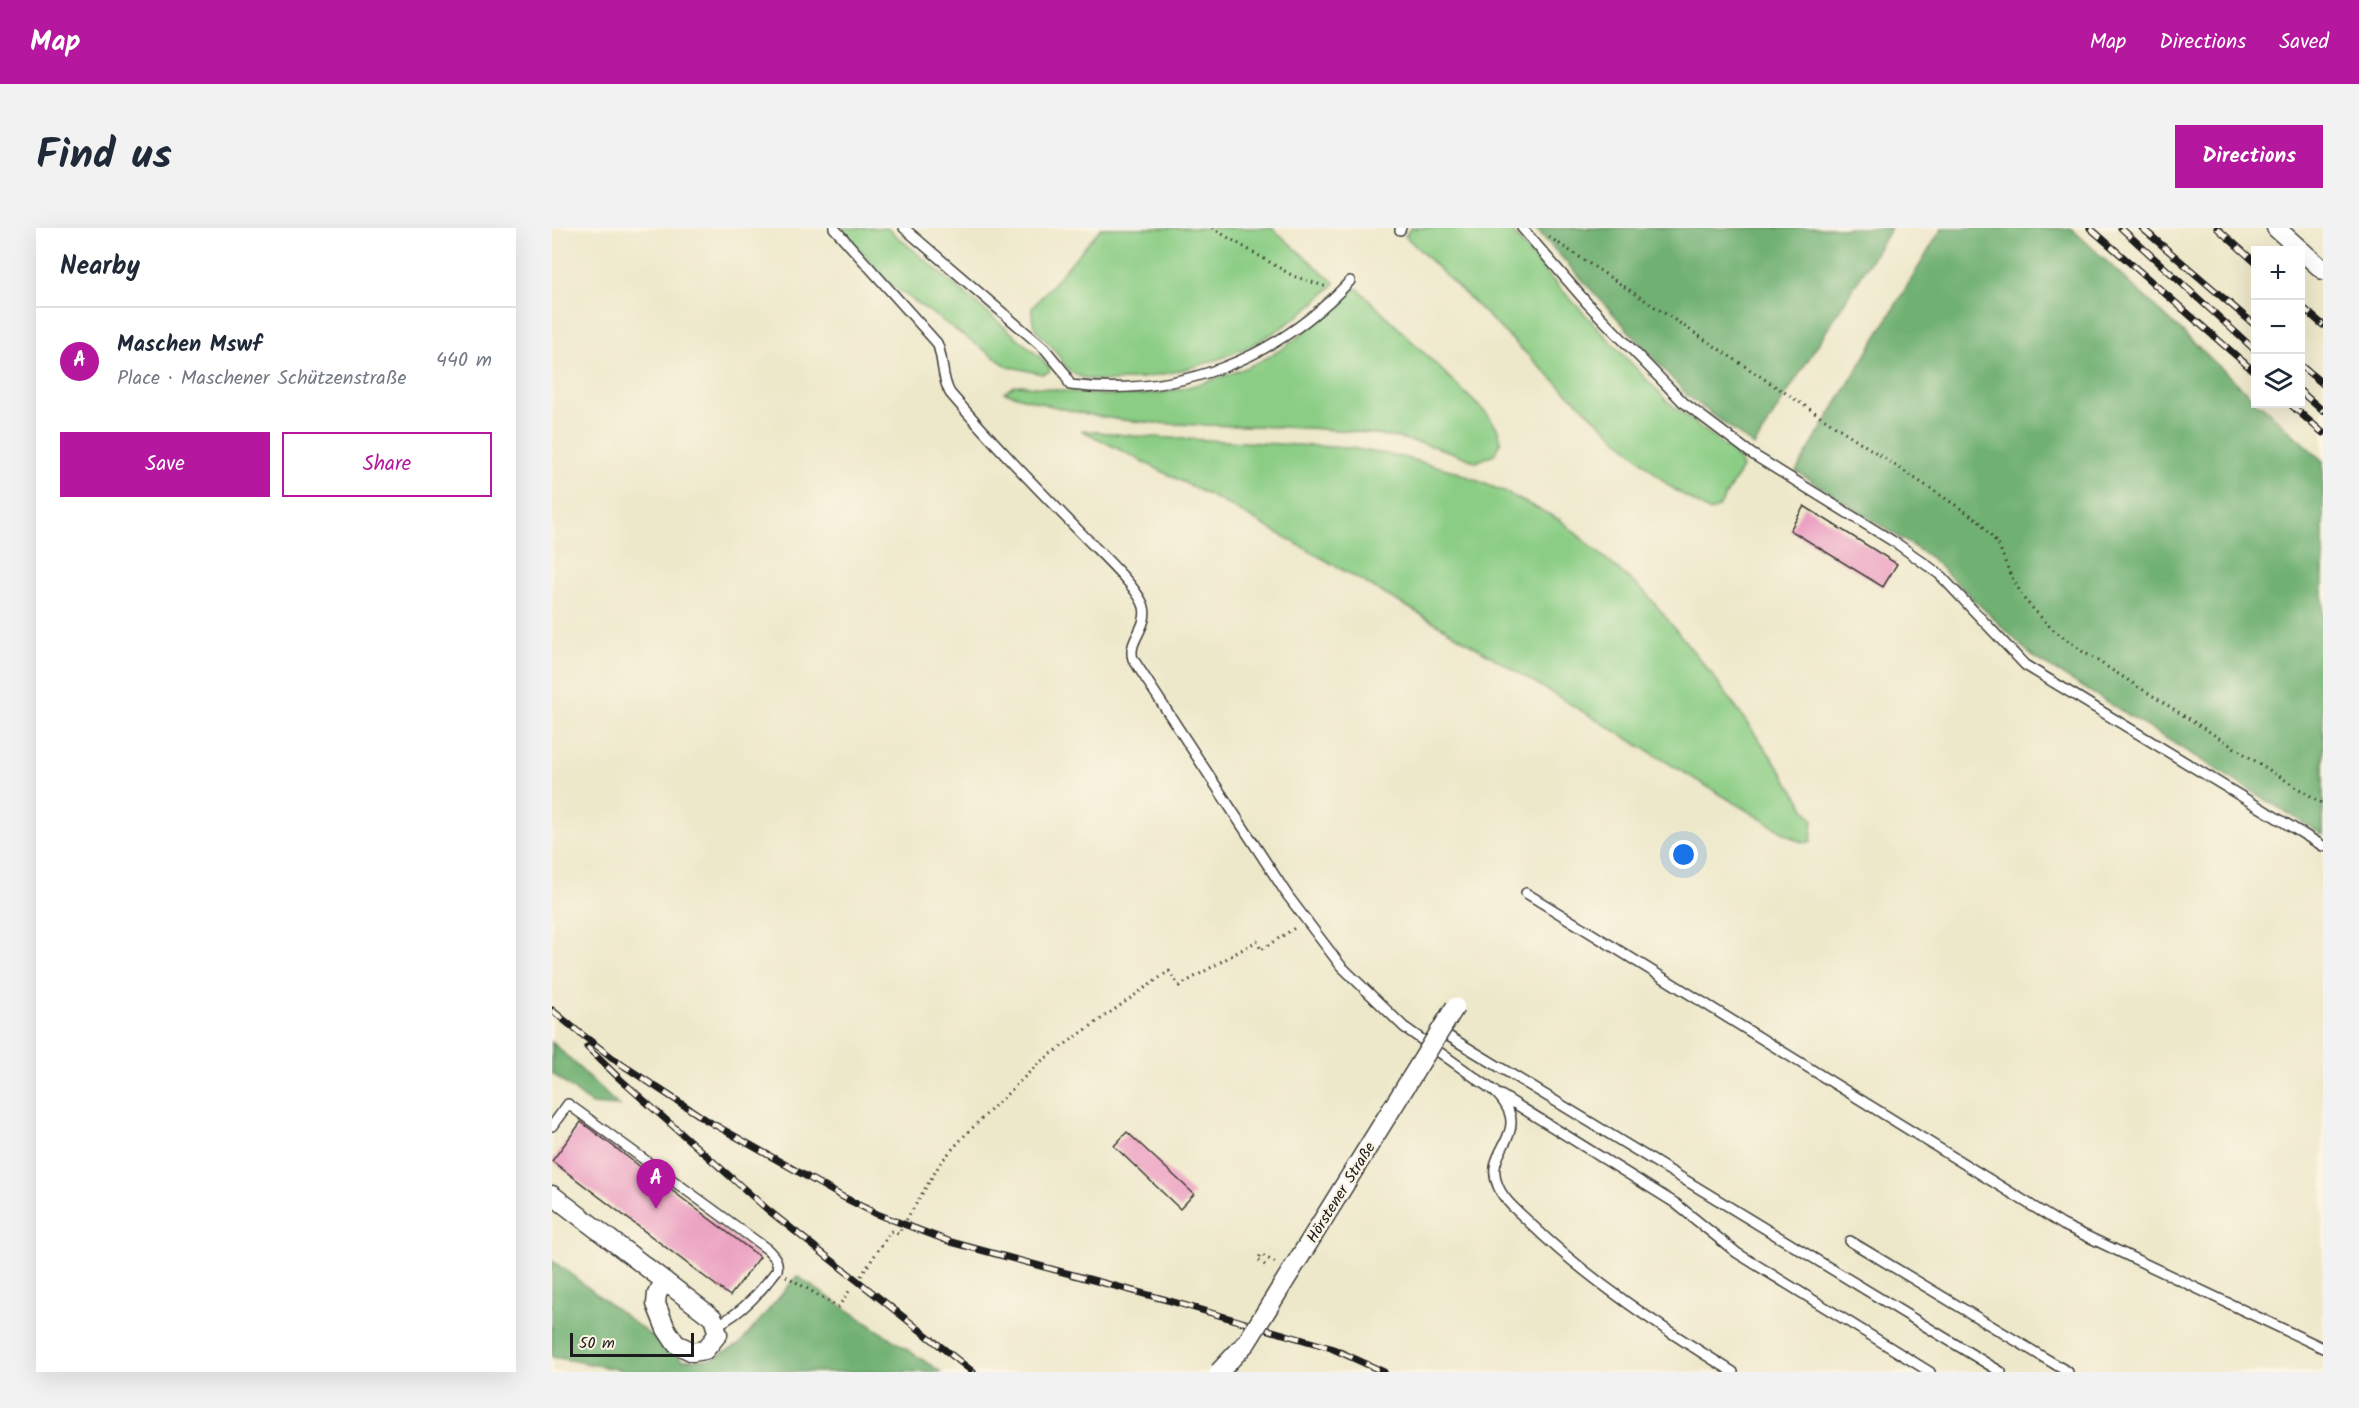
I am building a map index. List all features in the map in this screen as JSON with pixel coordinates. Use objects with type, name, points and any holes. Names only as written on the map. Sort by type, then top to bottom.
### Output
[{"type":"street","points":[[2276,228],[2323,270]]},
{"type":"street","name":"Hörstener Straße","points":[[1219,1372],[1246,1342],[1455,1007]]},
{"type":"street","points":[[552,1195],[665,1281],[713,1318],[718,1334],[705,1350],[693,1352],[676,1344],[666,1329],[656,1304],[657,1294],[665,1281]]},
{"type":"lane","points":[[834,228],[937,343],[942,354],[946,386],[950,393],[994,444],[1102,555],[1139,597],[1145,617],[1131,650],[1133,659],[1306,921],[1341,966],[1388,1013],[1450,1061],[1494,1091],[1675,1203],[1737,1252],[1930,1372]]},
{"type":"lane","points":[[904,228],[1045,349],[1064,372],[1070,385],[1141,387],[1169,383],[1217,370],[1279,342],[1328,306],[1350,281]]},
{"type":"lane","points":[[1525,232],[1587,303],[1683,402],[1752,454],[1899,546],[1939,574],[2025,665],[2323,846]]},
{"type":"lane","points":[[1526,893],[2063,1225],[2323,1348]]},
{"type":"lane","points":[[1440,1031],[1786,1244],[2001,1372]]},
{"type":"lane","points":[[1494,1091],[1504,1100],[1511,1112],[1512,1123],[1509,1135],[1495,1168],[1497,1185],[1507,1200],[1556,1248],[1592,1277],[1649,1318],[1733,1372]]},
{"type":"lane","points":[[552,1126],[568,1104],[767,1249],[778,1264],[777,1270],[753,1300],[734,1317],[717,1325]]},
{"type":"lane","points":[[1850,1240],[2068,1372]]},
{"type":"path","points":[[1212,228],[1293,276],[1341,292]]},
{"type":"path","points":[[1525,232],[1550,238],[1970,514],[1978,520],[1999,546],[2010,574],[2025,600],[2051,628],[2082,651],[2323,804]]},
{"type":"path","points":[[861,1276],[891,1231],[898,1234],[947,1153],[1040,1062],[1168,971],[1179,986],[1257,941],[1261,950],[1306,921]]},
{"type":"path","points":[[1265,1265],[1258,1260],[1261,1254],[1270,1260]]},
{"type":"path","points":[[777,1270],[838,1307],[850,1290]]},
{"type":"green space","points":[[840,228],[887,228],[1040,357],[1050,369],[1049,372],[1042,374],[1007,366],[890,284]]},
{"type":"green space","points":[[1101,228],[1272,228],[1335,283],[1314,303],[1270,335],[1222,358],[1170,373],[1142,378],[1116,381],[1090,379],[1071,372],[1049,343],[1037,332],[1033,324],[1032,308]]},
{"type":"green space","points":[[1411,228],[1509,228],[1545,272],[1666,400],[1738,457],[1742,468],[1719,507],[1710,512],[1669,486],[1562,388],[1405,236]]},
{"type":"green space","points":[[1535,228],[1891,228],[1754,446],[1688,396]]},
{"type":"green space","points":[[1942,228],[2071,228],[2251,396],[2251,408],[2264,408],[2323,461],[2323,835],[2032,656],[1930,557],[1796,471]]},
{"type":"green space","points":[[1352,289],[1358,289],[1487,414],[1498,429],[1501,441],[1495,454],[1476,462],[1437,447],[1355,432],[1312,428],[1142,422],[1107,418],[1004,392],[1021,385],[1092,394],[1135,395],[1193,386],[1253,364],[1286,346],[1304,333]]},
{"type":"green space","points":[[1081,430],[1134,436],[1351,448],[1403,457],[1454,471],[1507,493],[1560,520],[1646,593],[1711,673],[1775,762],[1813,820],[1811,841],[1807,843],[1796,840],[1439,625],[1232,507]]},
{"type":"green space","points":[[552,1042],[619,1106],[591,1104],[552,1073]]},
{"type":"green space","points":[[552,1260],[683,1360],[711,1359],[740,1344],[797,1276],[941,1372],[632,1372],[552,1357]]},
{"type":"building","points":[[1804,506],[1897,564],[1883,587],[1790,530]]},
{"type":"building","points":[[581,1122],[760,1257],[730,1296],[552,1161]]},
{"type":"building","points":[[1127,1132],[1194,1194],[1180,1209],[1114,1146]]},
{"type":"railway","points":[[2090,228],[2251,369]]},
{"type":"railway","points":[[2121,228],[2251,346]]},
{"type":"railway","points":[[2142,228],[2251,322]]},
{"type":"railway","points":[[2217,228],[2251,259]]},
{"type":"railway","points":[[2305,309],[2323,325]]},
{"type":"railway","points":[[2305,369],[2323,384]]},
{"type":"railway","points":[[2305,395],[2323,411]]},
{"type":"railway","points":[[2295,408],[2323,433]]},
{"type":"railway","points":[[552,1010],[618,1062],[708,1121],[877,1214],[951,1242],[1167,1300],[1331,1348],[1384,1372]]},
{"type":"railway","points":[[587,1047],[768,1210],[973,1372]]},
{"type":"place","name":"Maschen Mswf","points":[[656,1209]]}]
